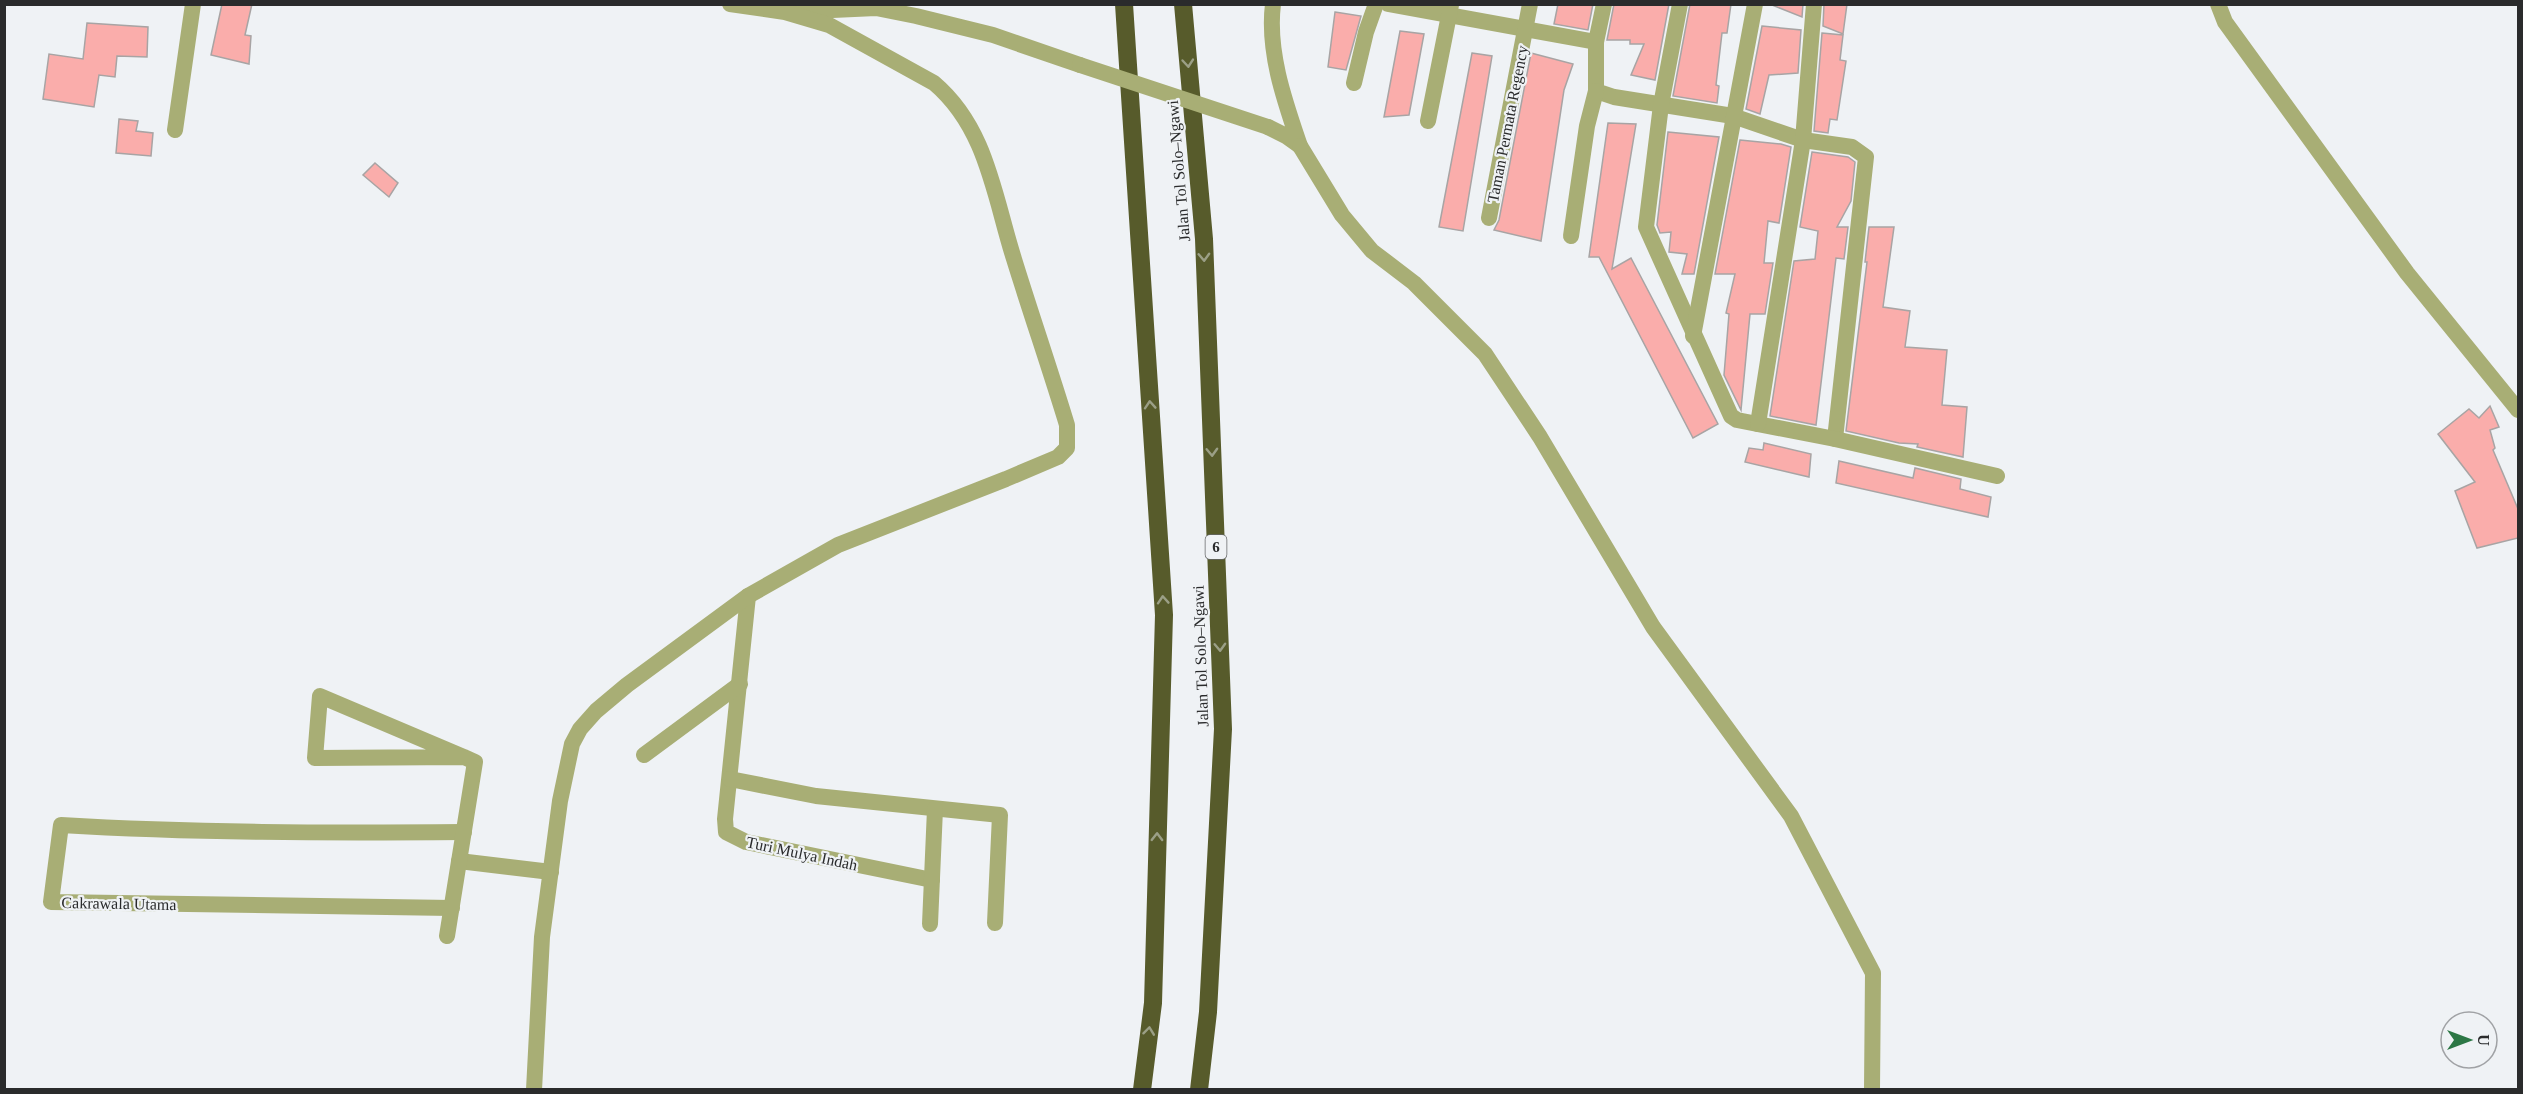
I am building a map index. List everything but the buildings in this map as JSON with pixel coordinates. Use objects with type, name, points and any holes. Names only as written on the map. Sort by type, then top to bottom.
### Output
[{"type":"highway","points":[[1124,4],[1164,615],[1153,1003],[1142,1089]]},
{"type":"highway","name":"Jalan Tol Solo–Ngawi","points":[[1183,4],[1204,239],[1223,729],[1208,1012],[1199,1089]]},
{"type":"street","points":[[175,130],[193,4]]},
{"type":"street","points":[[534,1089],[542,937],[564,782],[572,744],[580,729],[596,711],[627,685],[748,596],[838,544],[1058,457],[1067,448],[1069,436],[1064,414],[1013,257],[986,160],[963,114],[947,94],[918,73],[829,25],[785,12],[730,4]]},
{"type":"street","points":[[1273,4],[1273,43],[1284,96],[1300,146],[1342,215],[1372,251],[1414,284],[1485,354],[1540,437],[1653,627],[1791,816],[1874,973],[1872,1089]]},
{"type":"street","points":[[1354,83],[1366,32],[1376,4]]},
{"type":"street","name":"Taman Permata Regency","points":[[1388,4],[1450,10],[1525,29],[1596,42]]},
{"type":"street","name":"Taman Permata Regency","points":[[1489,218],[1530,4]]},
{"type":"street","points":[[1570,236],[1587,126],[1596,91],[1596,42],[1604,4]]},
{"type":"street","points":[[1680,4],[1661,105],[1646,227],[1693,336],[1731,416],[1737,420],[1835,439],[1997,476]]},
{"type":"street","points":[[1693,336],[1755,4]]},
{"type":"street","points":[[1758,424],[1803,140],[1814,4]]},
{"type":"street","points":[[2218,4],[2225,22],[2371,225],[2518,410]]},
{"type":"street","points":[[785,12],[876,8],[993,35],[1268,127],[1300,146]]},
{"type":"street","points":[[1428,121],[1450,10]]},
{"type":"street","points":[[1596,91],[1614,97],[1733,116],[1803,140],[1852,147],[1866,157],[1835,439]]},
{"type":"street","name":"Turi Mulya Indah","points":[[748,596],[725,819],[726,831],[734,838],[932,880]]},
{"type":"street","points":[[644,755],[740,684]]},
{"type":"street","points":[[447,936],[475,762],[464,757],[320,696],[315,758],[464,757]]},
{"type":"street","points":[[730,779],[816,796],[1000,815],[995,923]]},
{"type":"street","points":[[930,924],[935,809]]},
{"type":"street","name":"Cakrawala Utama","points":[[452,908],[51,902],[61,825],[160,831],[266,833],[464,832]]},
{"type":"street","points":[[459,861],[551,872]]}]
